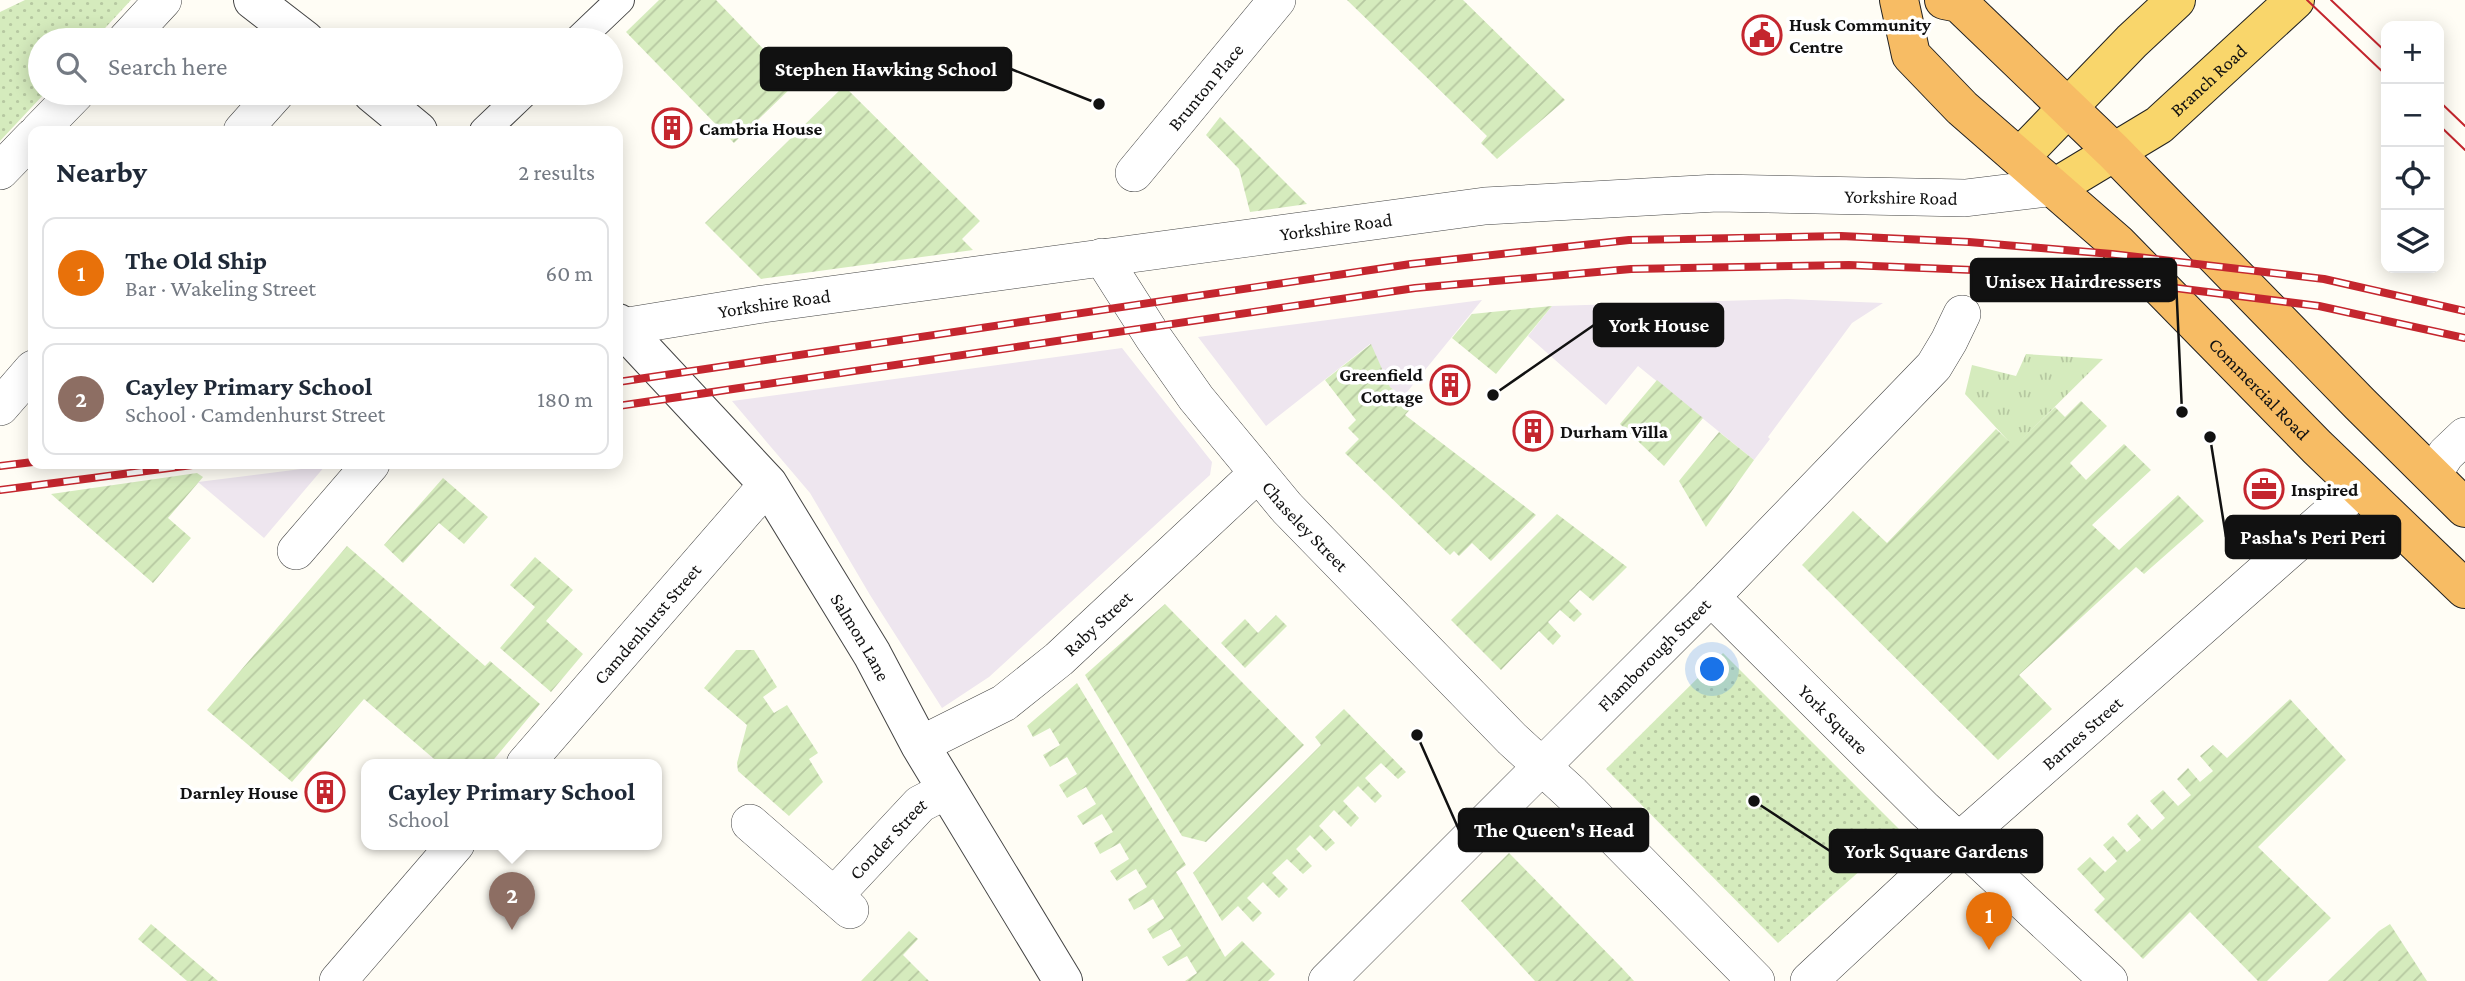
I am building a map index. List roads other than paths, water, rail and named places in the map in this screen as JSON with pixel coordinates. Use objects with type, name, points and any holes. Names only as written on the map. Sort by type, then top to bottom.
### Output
[{"type":"highway","name":"Commercial Road","points":[[1899,0],[1911,55],[1962,108],[2056,187],[2117,243],[2359,488],[2465,589]]},
{"type":"highway","points":[[1944,0],[1959,3],[2069,107],[2465,508]]},
{"type":"main road","points":[[2020,158],[2132,41],[2176,0]]},
{"type":"main road","name":"Branch Road","points":[[2056,187],[2159,125],[2295,0]]},
{"type":"street","points":[[137,28],[163,0]]},
{"type":"street","points":[[253,0],[289,28]]},
{"type":"street","points":[[591,28],[620,0]]},
{"type":"street","name":"Brunton Place","points":[[1134,173],[1277,0]]},
{"type":"street","points":[[44,126],[64,105]]},
{"type":"street","points":[[246,126],[265,105]]},
{"type":"street","points":[[387,105],[412,126]]},
{"type":"street","points":[[489,126],[511,105]]},
{"type":"street","points":[[0,171],[28,142]]},
{"type":"street","name":"Yorkshire Road","points":[[623,325],[1485,206],[1717,193],[1965,198],[2056,187]]},
{"type":"street","name":"Chaseley Street","points":[[1102,257],[1196,398],[1287,508],[1542,766]]},
{"type":"street","name":"Flamborough Street","points":[[1327,981],[1711,597],[1934,366],[1950,341],[1962,314]]},
{"type":"street","name":"Salmon Lane","points":[[623,328],[768,484],[872,654],[920,745],[1063,981]]},
{"type":"street","points":[[0,407],[28,375]]},
{"type":"street","points":[[2433,474],[2446,454],[2465,436]]},
{"type":"street","points":[[296,551],[367,469]]},
{"type":"street","name":"Raby Street","points":[[920,745],[1013,696],[1059,659],[1258,474]]},
{"type":"street","name":"Camdenhurst Street","points":[[529,759],[768,484]]},
{"type":"street","name":"Barnes Street","points":[[1809,981],[1958,842],[2359,488]]},
{"type":"street","name":"York Square","points":[[1711,597],[1958,842],[2109,981]]},
{"type":"street","points":[[1542,766],[1756,981]]},
{"type":"street","name":"Conder Street","points":[[750,823],[842,903],[920,804],[947,790]]},
{"type":"street","points":[[338,981],[451,850]]},
{"type":"tram line","points":[[2307,0],[2381,70]]},
{"type":"tram line","points":[[2331,0],[2381,47]]},
{"type":"tram line","points":[[2444,106],[2465,126]]},
{"type":"tram line","points":[[2444,130],[2465,150]]},
{"type":"railway","points":[[623,381],[1411,264],[1629,240],[1841,236],[1969,242],[2112,254],[2324,279],[2465,311]]},
{"type":"railway","points":[[623,405],[1415,288],[1631,269],[1849,265],[2112,280],[2319,306],[2465,338]]},
{"type":"railway","points":[[0,466],[28,463]]},
{"type":"railway","points":[[0,490],[162,469]]},
{"type":"place","name":"Husk Community Centre","points":[[1762,35]]},
{"type":"place","name":"Stephen Hawking School","points":[[1099,104]]},
{"type":"place","name":"Cambria House","points":[[672,128]]},
{"type":"place","name":"Greenfield Cottage","points":[[1450,385]]},
{"type":"place","name":"York House","points":[[1493,395]]},
{"type":"place","name":"Unisex Hairdressers","points":[[2182,412]]},
{"type":"place","name":"Durham Villa","points":[[1533,431]]},
{"type":"place","name":"Pasha's Peri Peri","points":[[2210,437]]},
{"type":"place","name":"Inspired","points":[[2264,489]]},
{"type":"place","name":"The Queen's Head","points":[[1417,735]]},
{"type":"place","name":"Darnley House","points":[[325,792]]},
{"type":"place","name":"York Square Gardens","points":[[1754,801]]},
{"type":"place","name":"Cayley Primary School","points":[[512,930]]},
{"type":"place","name":"The Old Ship","points":[[1989,950]]}]
